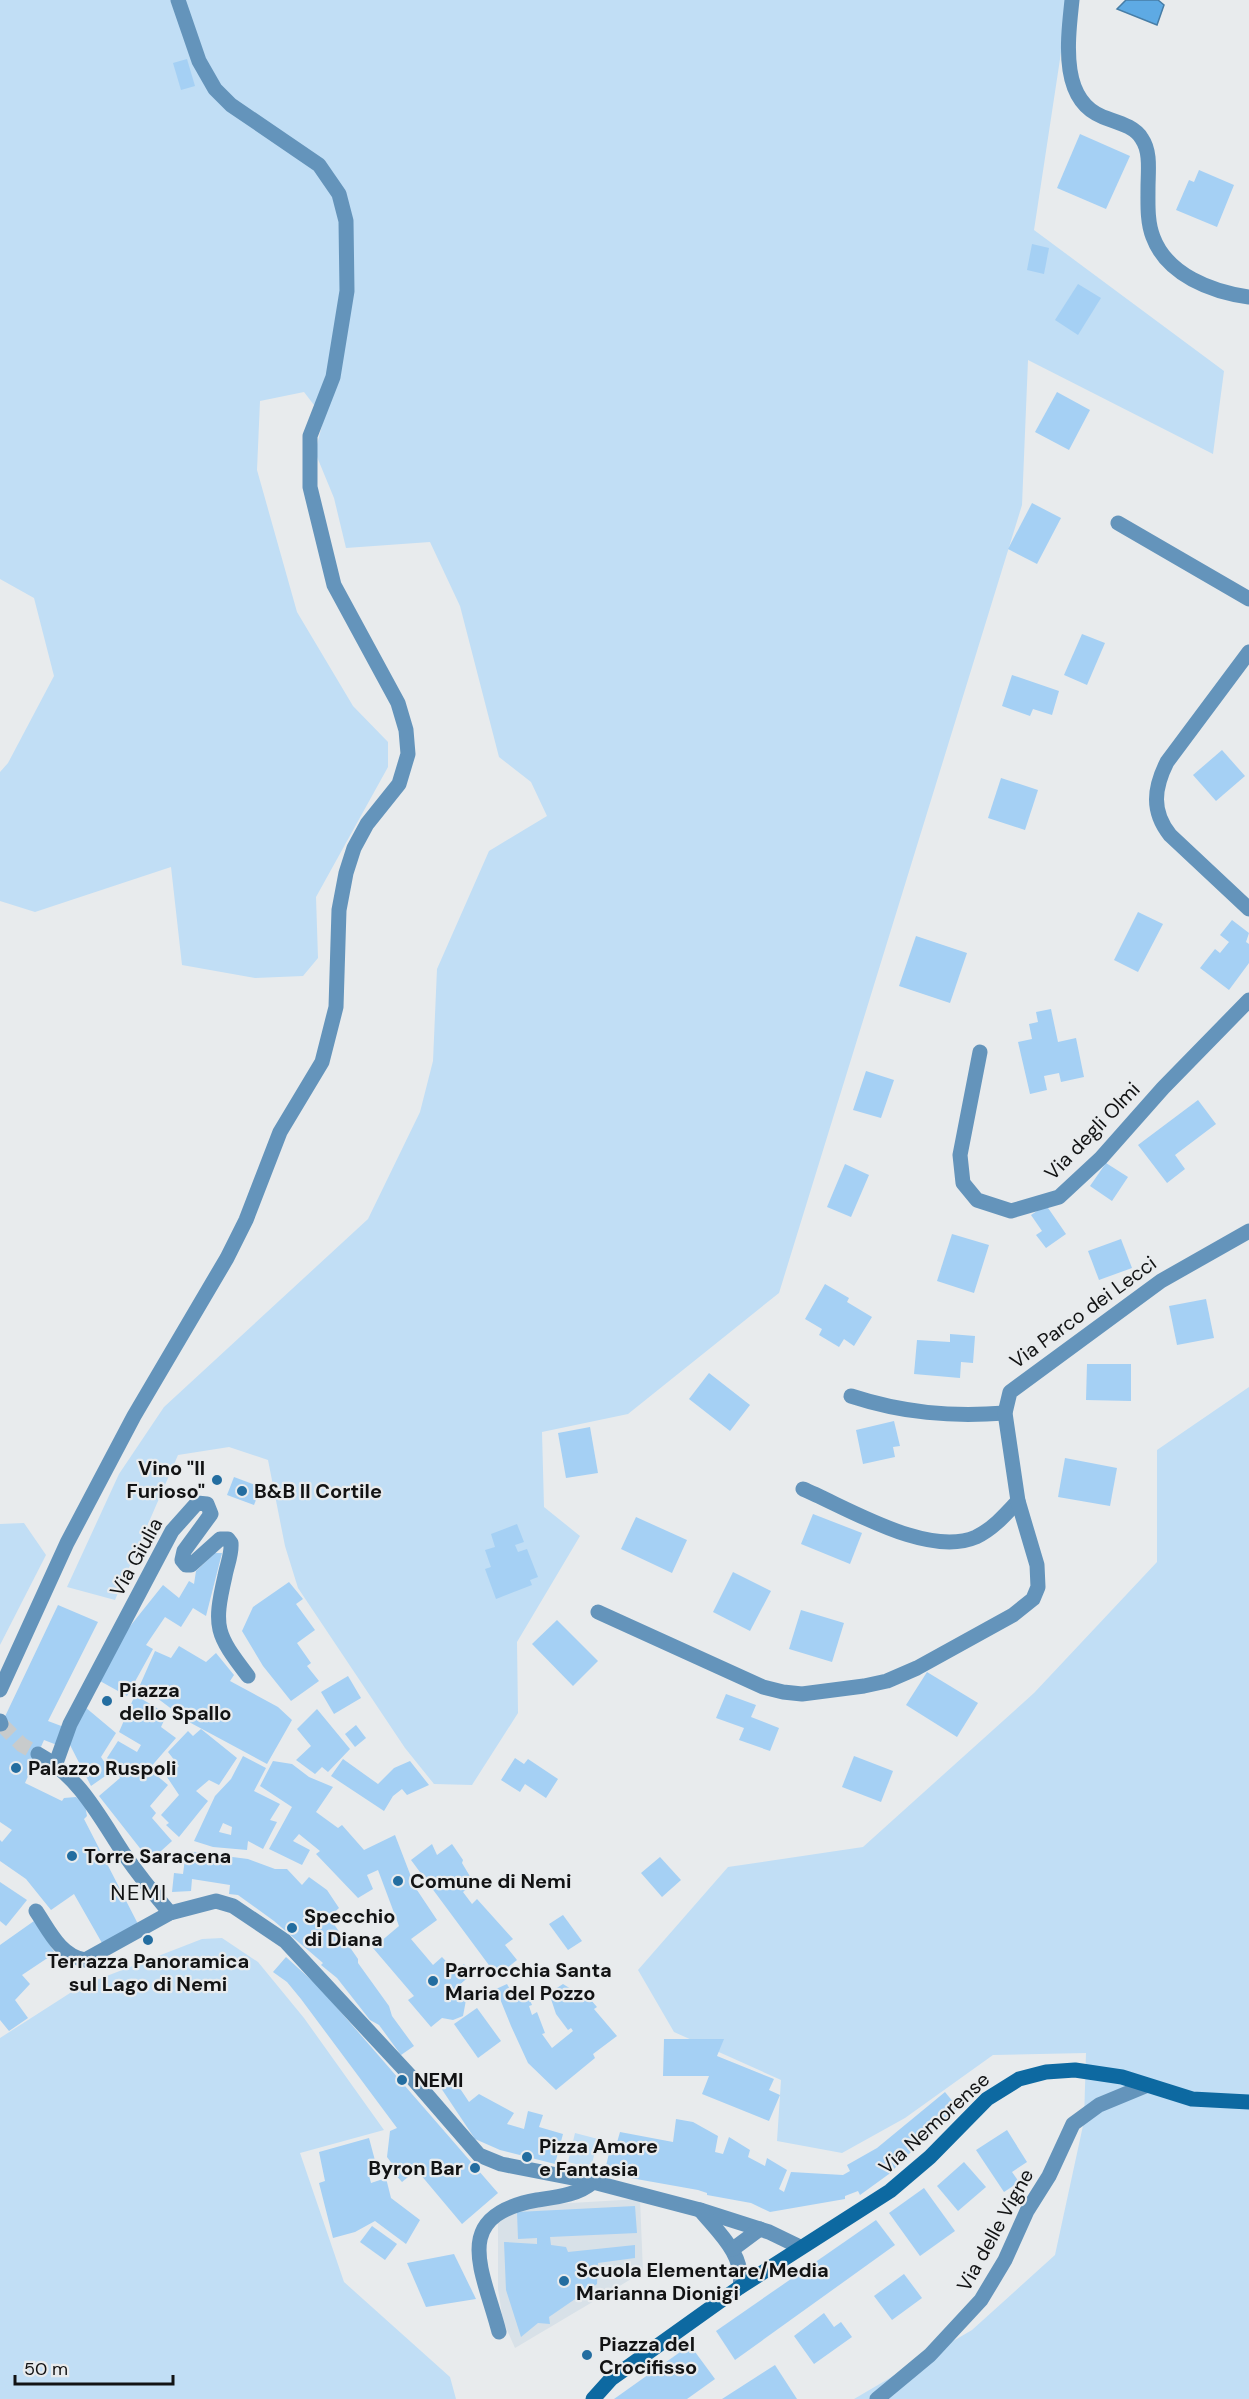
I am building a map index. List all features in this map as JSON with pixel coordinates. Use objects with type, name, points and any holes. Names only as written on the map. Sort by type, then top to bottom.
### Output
[{"type":"main road","name":"Via Nemorense","points":[[593,2399],[611,2379],[663,2341],[740,2287],[865,2208],[907,2178],[987,2099],[1019,2079],[1046,2072],[1075,2070],[1116,2076],[1192,2099],[1249,2102]]},
{"type":"street","points":[[0,1690],[67,1543],[134,1416],[246,1220],[285,1122],[310,1086],[325,1053],[338,990],[339,910],[346,873],[354,848],[367,824],[394,791],[403,775],[408,742],[392,689],[334,585],[310,487],[310,436],[333,377],[347,291],[346,221],[339,194],[319,165],[224,100],[199,61],[178,0]]},
{"type":"street","points":[[1072,0],[1070,62],[1076,97],[1090,112],[1130,128],[1142,138],[1148,155],[1150,228],[1158,247],[1174,266],[1201,284],[1228,294],[1249,297]]},
{"type":"street","points":[[1118,523],[1249,599]]},
{"type":"street","points":[[1249,652],[1167,762],[1158,782],[1155,802],[1161,823],[1170,835],[1249,909]]},
{"type":"street","name":"Via degli Olmi","points":[[980,1052],[960,1155],[963,1183],[977,1200],[1011,1211],[1059,1197],[1101,1158],[1162,1088],[1249,1000]]},
{"type":"street","name":"Via Parco dei Lecci","points":[[1005,1413],[1008,1396],[1017,1385],[1062,1356],[1167,1277],[1249,1231]]},
{"type":"street","points":[[598,1612],[763,1687],[802,1694],[880,1683],[917,1668],[997,1624],[1033,1599],[1038,1587],[1039,1574],[1018,1501],[1005,1413],[956,1416],[914,1413],[851,1396]]},
{"type":"street","points":[[803,1489],[903,1532],[927,1540],[948,1542],[968,1540],[986,1532],[1018,1501]]},
{"type":"street","name":"Via Giulia","points":[[56,1763],[70,1724],[172,1531],[197,1503],[207,1504],[211,1514],[184,1551],[182,1560],[186,1565],[191,1565],[220,1539],[228,1539],[231,1543],[218,1610],[218,1630],[223,1643],[248,1676]]},
{"type":"street","points":[[38,1754],[56,1763],[73,1778],[126,1856],[170,1913]]},
{"type":"street","points":[[36,1911],[64,1952],[74,1958],[85,1960],[170,1913],[216,1901],[233,1906],[256,1919],[285,1941],[414,2080],[479,2155],[501,2164],[593,2182],[700,2210],[760,2229],[800,2247]]},
{"type":"street","name":"Via delle Vigne","points":[[877,2399],[930,2355],[981,2300],[1005,2260],[1027,2211],[1050,2176],[1072,2124],[1099,2105],[1145,2086]]},
{"type":"street","points":[[499,2332],[480,2258],[479,2240],[482,2228],[498,2213],[518,2204],[583,2191],[593,2182]]},
{"type":"street","points":[[700,2210],[733,2249],[741,2271],[740,2287]]},
{"type":"street","points":[[733,2249],[760,2229]]},
{"type":"shaded area","points":[[0,0],[1069,0],[1034,230],[1224,371],[1213,454],[1028,360],[1022,505],[779,1293],[628,1414],[542,1432],[544,1507],[580,1536],[517,1642],[518,1713],[472,1785],[434,1784],[405,1748],[298,1588],[285,1546],[268,1460],[229,1447],[178,1455],[115,1600],[67,1587],[119,1474],[164,1407],[368,1219],[420,1112],[433,1061],[437,969],[489,851],[547,816],[531,782],[499,757],[460,606],[430,542],[346,548],[334,498],[315,452],[324,418],[304,392],[260,401],[257,470],[297,612],[353,706],[388,742],[388,767],[316,897],[318,958],[303,976],[255,978],[182,965],[171,867],[35,912],[0,901],[0,772],[8,763],[54,676],[34,598],[0,579]]},
{"type":"shaded area","points":[[1249,1387],[1249,2399],[854,2399],[972,2330],[1055,2255],[1084,2121],[1086,2053],[993,2055],[905,2118],[842,2153],[777,2141],[781,2080],[674,2032],[638,1970],[728,1867],[863,1847],[1034,1693],[1157,1562],[1157,1450]]},
{"type":"shaded area","points":[[24,1523],[46,1555],[0,1645],[0,1524]]},
{"type":"shaded area","points":[[222,1938],[258,1962],[304,2018],[384,2130],[300,2153],[344,2282],[450,2377],[456,2399],[0,2399],[0,2038],[81,1986],[202,1939]]},
{"type":"shaded area","points":[[575,2133],[598,2139],[591,2168],[568,2162]]},
{"type":"shaded area","name":"Scuola Elementare/Media Marianna Dionigi","points":[[640,2199],[643,2272],[515,2348],[503,2321],[498,2289],[498,2220],[519,2206]]},
{"type":"water","points":[[1126,0],[1158,0],[1164,5],[1157,25],[1117,9]]},
{"type":"building","points":[[187,59],[195,86],[181,90],[173,63]]},
{"type":"building","points":[[1080,134],[1130,156],[1106,209],[1057,188]]},
{"type":"building","points":[[1199,170],[1234,185],[1217,227],[1176,210],[1189,180],[1194,182]]},
{"type":"building","points":[[1032,244],[1049,248],[1044,274],[1027,270]]},
{"type":"building","points":[[1078,284],[1101,298],[1078,335],[1055,320]]},
{"type":"building","points":[[1057,392],[1090,410],[1069,450],[1035,432]]},
{"type":"building","points":[[1032,503],[1061,518],[1037,564],[1008,549]]},
{"type":"building","points":[[1082,634],[1105,643],[1087,685],[1064,675]]},
{"type":"building","points":[[1012,675],[1059,691],[1052,715],[1033,709],[1030,716],[1002,706]]},
{"type":"building","points":[[1222,750],[1245,776],[1216,801],[1193,775]]},
{"type":"building","points":[[1001,778],[1038,790],[1025,830],[988,818]]},
{"type":"building","points":[[1138,912],[1163,924],[1138,972],[1114,960]]},
{"type":"building","points":[[1232,920],[1249,933],[1246,942],[1249,944],[1249,963],[1229,990],[1200,968],[1215,949],[1220,953],[1229,942],[1220,935]]},
{"type":"building","points":[[916,936],[967,953],[950,1003],[899,986]]},
{"type":"building","points":[[1051,1009],[1058,1042],[1076,1038],[1084,1077],[1061,1082],[1059,1073],[1044,1076],[1047,1090],[1030,1094],[1018,1042],[1032,1039],[1029,1024],[1038,1022],[1036,1012]]},
{"type":"building","points":[[866,1071],[894,1080],[881,1118],[853,1110]]},
{"type":"building","points":[[1198,1100],[1216,1124],[1175,1155],[1185,1169],[1167,1183],[1138,1145]]},
{"type":"building","points":[[1106,1163],[1128,1177],[1112,1201],[1090,1186]]},
{"type":"building","points":[[845,1164],[869,1175],[851,1217],[827,1207]]},
{"type":"building","points":[[1046,1205],[1066,1234],[1046,1248],[1036,1235],[1042,1231],[1031,1215]]},
{"type":"building","points":[[952,1234],[989,1245],[974,1293],[937,1281]]},
{"type":"building","points":[[1121,1239],[1132,1268],[1099,1280],[1088,1251]]},
{"type":"building","points":[[825,1284],[849,1298],[847,1302],[872,1317],[854,1346],[844,1339],[839,1347],[819,1335],[822,1329],[805,1319]]},
{"type":"building","points":[[1206,1299],[1214,1338],[1177,1345],[1169,1306]]},
{"type":"building","points":[[950,1334],[975,1336],[973,1363],[961,1362],[960,1378],[914,1374],[917,1340],[950,1342]]},
{"type":"building","points":[[1087,1364],[1131,1364],[1131,1401],[1086,1400]]},
{"type":"building","points":[[709,1373],[750,1405],[730,1431],[689,1399]]},
{"type":"building","points":[[894,1421],[900,1446],[893,1447],[895,1457],[863,1464],[856,1430]]},
{"type":"building","points":[[590,1427],[598,1473],[566,1478],[558,1433]]},
{"type":"building","points":[[1065,1458],[1117,1468],[1110,1506],[1058,1497]]},
{"type":"building","points":[[234,1477],[261,1487],[254,1505],[227,1495]]},
{"type":"building","points":[[813,1514],[862,1533],[850,1564],[801,1544]]},
{"type":"building","points":[[636,1517],[687,1540],[672,1573],[621,1549]]},
{"type":"building","points":[[517,1524],[524,1542],[515,1545],[518,1552],[527,1549],[538,1577],[530,1580],[532,1585],[496,1599],[485,1569],[491,1567],[485,1550],[495,1547],[491,1534]]},
{"type":"building","points":[[215,1553],[222,1553],[206,1616],[193,1608],[181,1627],[165,1617],[146,1645],[153,1649],[127,1696],[100,1681],[127,1630],[163,1585],[179,1598],[189,1581],[194,1584],[196,1571]]},
{"type":"building","points":[[733,1572],[771,1591],[750,1631],[713,1612]]},
{"type":"building","points":[[289,1582],[303,1599],[296,1604],[315,1630],[297,1643],[311,1663],[307,1666],[319,1681],[291,1701],[263,1666],[242,1631],[253,1607]]},
{"type":"building","name":"Palazzo Ruspoli","points":[[58,1605],[98,1622],[48,1721],[64,1727],[57,1745],[44,1740],[25,1783],[62,1801],[64,1798],[76,1797],[85,1805],[87,1816],[84,1819],[138,1924],[102,1943],[74,1894],[51,1910],[26,1879],[0,1861],[0,1840],[2,1842],[12,1830],[0,1822],[0,1727]]},
{"type":"building","points":[[801,1610],[844,1623],[832,1662],[789,1649]]},
{"type":"building","points":[[557,1620],[598,1661],[573,1686],[532,1644]]},
{"type":"building","points":[[179,1646],[206,1662],[216,1653],[234,1675],[230,1681],[278,1707],[292,1720],[267,1764],[189,1722],[157,1698],[159,1694],[140,1685],[155,1651],[171,1658]]},
{"type":"building","points":[[927,1672],[978,1703],[957,1737],[906,1705]]},
{"type":"building","points":[[348,1676],[361,1698],[334,1714],[321,1692]]},
{"type":"building","points":[[726,1694],[756,1705],[751,1717],[779,1728],[770,1751],[739,1740],[744,1728],[716,1718]]},
{"type":"building","points":[[135,1695],[167,1714],[161,1727],[176,1738],[149,1769],[168,1785],[150,1806],[156,1813],[152,1818],[172,1841],[150,1861],[99,1796],[120,1778],[107,1758],[118,1741],[137,1752],[141,1745],[119,1732]]},
{"type":"building","points":[[85,1707],[116,1733],[101,1757],[111,1772],[91,1786],[69,1743]]},
{"type":"building","points":[[317,1709],[350,1749],[328,1772],[322,1767],[315,1774],[296,1760],[311,1746],[297,1729]]},
{"type":"building","points":[[356,1725],[366,1738],[355,1747],[345,1734]]},
{"type":"building","points":[[201,1729],[237,1758],[219,1785],[209,1780],[196,1791],[208,1801],[179,1837],[166,1825],[169,1823],[161,1815],[179,1795],[167,1777],[179,1766],[168,1752],[188,1731],[193,1736]]},
{"type":"building","points":[[243,1756],[266,1768],[254,1791],[280,1804],[270,1820],[277,1822],[263,1849],[248,1841],[247,1850],[213,1847],[194,1841],[215,1796],[231,1779]],"holes":[[[223,1823],[232,1827],[231,1835],[219,1832]]]},
{"type":"building","points":[[854,1756],[893,1771],[881,1802],[842,1787]]},
{"type":"building","points":[[515,1758],[524,1764],[528,1759],[558,1779],[546,1798],[525,1784],[520,1792],[501,1780]]},
{"type":"building","points":[[343,1759],[378,1784],[394,1768],[410,1761],[429,1785],[407,1795],[402,1789],[393,1796],[384,1811],[331,1776]]},
{"type":"building","points":[[273,1761],[292,1764],[309,1777],[333,1787],[316,1812],[338,1828],[342,1825],[364,1850],[395,1835],[415,1887],[437,1920],[411,1939],[433,1965],[442,1957],[455,1971],[464,1964],[472,1974],[457,1987],[466,2000],[463,2016],[453,2020],[442,2018],[431,2027],[408,2000],[414,1996],[373,1948],[399,1926],[378,1870],[367,1875],[373,1889],[358,1898],[316,1854],[320,1851],[299,1834],[293,1841],[310,1850],[302,1865],[269,1849],[292,1807],[260,1786]]},
{"type":"building","points":[[432,1844],[437,1855],[452,1844],[474,1883],[463,1892],[472,1904],[477,1899],[513,1939],[505,1945],[517,1960],[497,1976],[411,1860]]},
{"type":"building","points":[[186,1851],[248,1859],[275,1869],[287,1869],[302,1885],[309,1877],[327,1890],[339,1908],[329,1917],[389,2006],[392,2016],[414,2046],[401,2055],[379,2025],[370,2020],[337,1978],[321,1965],[323,1963],[274,1921],[238,1895],[229,1894],[230,1885],[192,1879],[191,1891],[172,1892],[174,1873],[183,1874]]},
{"type":"building","points":[[660,1857],[681,1880],[662,1897],[641,1873]]},
{"type":"building","points":[[0,1882],[27,1900],[6,1926],[0,1921]]},
{"type":"building","points":[[563,1915],[582,1941],[568,1950],[549,1924]]},
{"type":"building","points":[[34,1921],[55,1953],[22,1975],[30,1984],[15,2000],[28,2018],[9,2031],[0,2020],[0,1945]]},
{"type":"building","points":[[286,1957],[319,1987],[498,2193],[462,2224],[420,2174],[417,2176],[414,2172],[402,2182],[393,2172],[396,2169],[387,2157],[390,2131],[397,2128],[301,1999],[287,1982],[273,1972]]},
{"type":"building","points":[[507,1984],[514,1997],[527,1992],[532,2005],[529,2006],[532,2015],[537,2012],[545,2033],[542,2034],[552,2048],[573,2031],[571,2028],[568,2030],[556,2014],[549,1993],[563,1984],[579,1994],[584,1992],[597,2007],[594,2009],[617,2036],[593,2054],[595,2058],[556,2090],[528,2063],[496,1989]]},
{"type":"building","points":[[477,2008],[501,2041],[478,2058],[454,2024]]},
{"type":"building","points":[[664,2039],[724,2039],[717,2056],[774,2079],[769,2090],[780,2095],[769,2121],[702,2094],[709,2076],[663,2076]]},
{"type":"building","points":[[445,2073],[455,2081],[469,2102],[479,2094],[514,2113],[507,2124],[524,2129],[528,2111],[543,2115],[539,2127],[563,2134],[555,2164],[500,2150],[475,2139],[435,2079]]},
{"type":"building","points":[[945,2092],[958,2108],[907,2148],[911,2152],[889,2174],[860,2195],[858,2191],[845,2196],[845,2199],[770,2212],[751,2203],[707,2195],[698,2190],[625,2177],[605,2170],[611,2145],[616,2146],[620,2132],[673,2142],[676,2119],[693,2122],[718,2136],[715,2152],[723,2154],[729,2137],[750,2150],[748,2157],[765,2166],[767,2158],[787,2170],[779,2189],[784,2192],[791,2172],[843,2175],[850,2171],[847,2165],[877,2148]]},
{"type":"building","points":[[1007,2130],[1027,2162],[1012,2172],[1019,2182],[1004,2192],[976,2150]]},
{"type":"building","points":[[369,2138],[377,2168],[368,2171],[371,2183],[386,2178],[391,2198],[420,2220],[406,2244],[375,2221],[355,2232],[333,2238],[319,2183],[325,2181],[319,2152]]},
{"type":"building","points":[[964,2162],[986,2187],[958,2211],[937,2186]]},
{"type":"building","points":[[924,2188],[955,2231],[920,2256],[889,2213]]},
{"type":"building","name":"Scuola Elementare/Media Marianna Dionigi","points":[[635,2206],[637,2233],[550,2237],[551,2245],[566,2247],[568,2252],[635,2245],[635,2258],[598,2263],[597,2284],[549,2317],[550,2324],[538,2323],[521,2337],[506,2290],[504,2242],[537,2244],[537,2238],[518,2239],[517,2212]]},
{"type":"building","points":[[876,2220],[895,2245],[735,2360],[716,2331]]},
{"type":"building","points":[[372,2226],[397,2244],[385,2260],[360,2242]]},
{"type":"building","points":[[454,2254],[476,2299],[426,2307],[407,2263]]},
{"type":"building","points":[[904,2274],[922,2298],[892,2320],[874,2296]]},
{"type":"building","points":[[824,2313],[834,2327],[841,2322],[852,2337],[814,2364],[794,2336]]},
{"type":"building","points":[[690,2345],[715,2379],[687,2399],[614,2399]]},
{"type":"building","points":[[775,2365],[797,2399],[722,2399]]},
{"type":"tunnel","points":[[1,1724],[22,1745],[38,1754]]},
{"type":"place","name":"Vino \"Il Furioso\"","points":[[217,1480]]},
{"type":"place","name":"B&B Il Cortile","points":[[242,1491]]},
{"type":"place","name":"Piazza dello Spallo","points":[[107,1701]]},
{"type":"place","name":"Palazzo Ruspoli","points":[[16,1768]]},
{"type":"place","name":"Torre Saracena","points":[[72,1856]]},
{"type":"place","name":"Comune di Nemi","points":[[398,1881]]},
{"type":"place","name":"Specchio di Diana","points":[[292,1928]]},
{"type":"place","name":"Terrazza Panoramica sul Lago di Nemi","points":[[148,1940]]},
{"type":"place","name":"Parrocchia Santa Maria del Pozzo","points":[[433,1981]]},
{"type":"place","name":"NEMI","points":[[402,2080]]},
{"type":"place","name":"Pizza Amore e Fantasia","points":[[527,2157]]},
{"type":"place","name":"Byron Bar","points":[[475,2168]]},
{"type":"place","name":"Scuola Elementare/Media Marianna Dionigi","points":[[564,2281]]},
{"type":"place","name":"Piazza del Crocifisso","points":[[587,2355]]},
{"type":"district","name":"NEMI","points":[[139,1892]]}]
